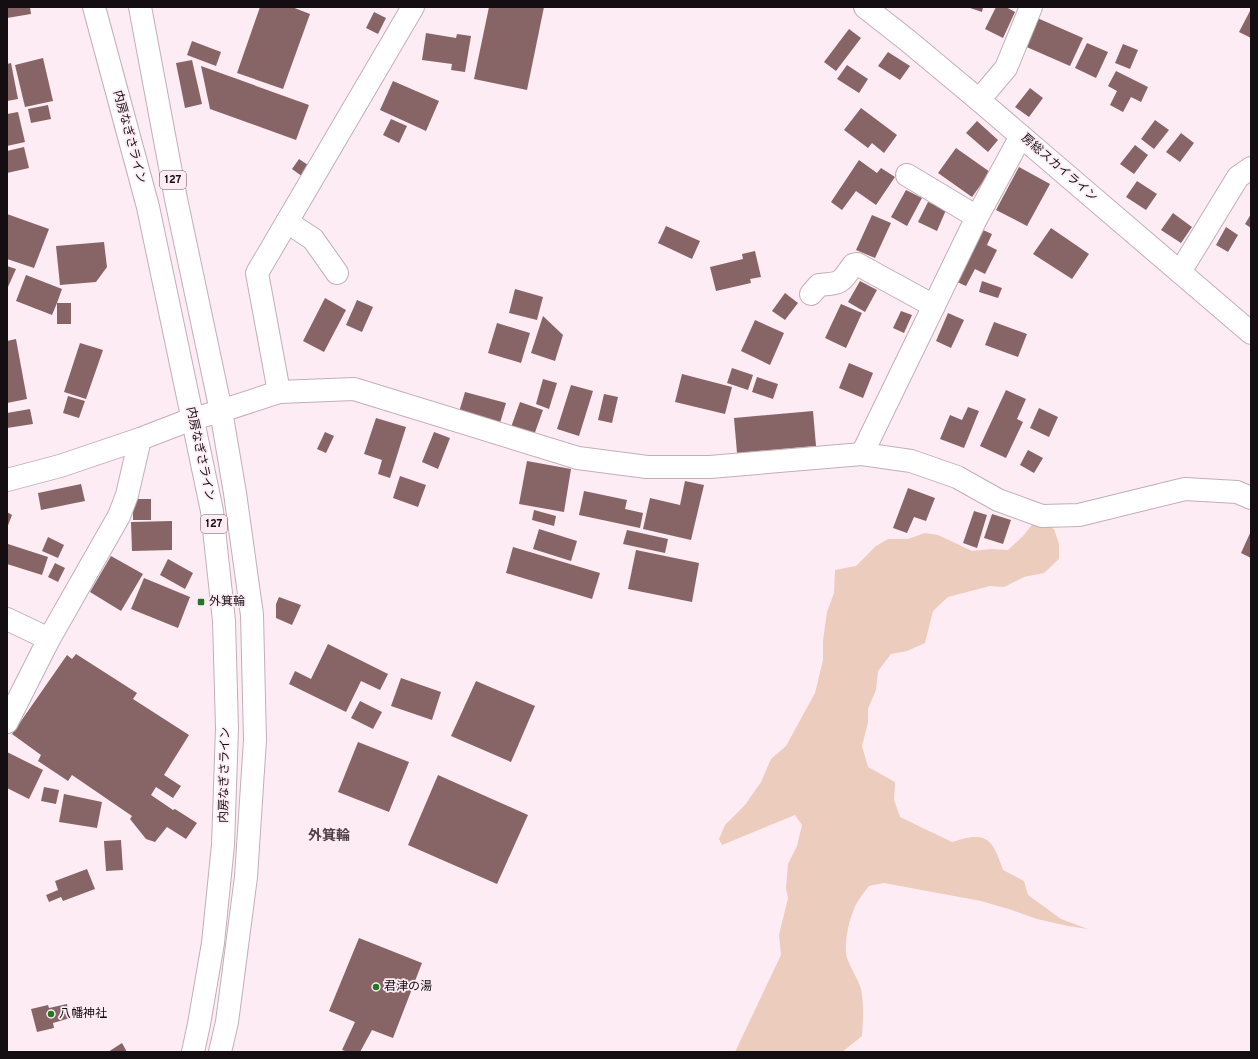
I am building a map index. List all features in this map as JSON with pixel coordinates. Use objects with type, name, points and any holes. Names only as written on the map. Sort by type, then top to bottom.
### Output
[{"type":"main road","name":"内房なぎさライン","points":[[94,7],[148,207],[212,511],[224,622],[227,728],[223,845],[213,943],[193,1052]]},
{"type":"main road","name":"127","points":[[140,7],[176,199],[221,411],[235,493],[252,615],[255,740],[246,877],[227,1022],[220,1052]]},
{"type":"main road","points":[[279,392],[257,273],[413,7]]},
{"type":"main road","name":"房総スカイライン","points":[[865,7],[908,40],[1251,333]]},
{"type":"main road","points":[[979,100],[1006,68],[1031,7]]},
{"type":"main road","points":[[862,454],[977,217],[1021,136]]},
{"type":"main road","points":[[1180,272],[1238,177],[1251,168]]},
{"type":"main road","points":[[907,175],[977,217]]},
{"type":"main road","points":[[287,222],[313,239],[337,273]]},
{"type":"main road","points":[[811,294],[819,285],[838,283],[843,279],[853,265],[857,264],[934,306]]},
{"type":"main road","points":[[7,480],[60,466],[140,439],[192,418],[221,411],[279,392],[354,389],[578,458],[647,467],[710,467],[862,454],[911,461],[957,477],[998,500],[1042,516],[1079,516],[1185,489],[1237,492],[1251,498]]},
{"type":"main road","points":[[7,722],[49,639],[119,516],[127,495],[140,439]]},
{"type":"main road","points":[[7,618],[49,639]]},
{"type":"shaded area","points":[[1043,523],[1054,529],[1059,544],[1059,559],[1044,573],[1024,577],[1004,587],[990,586],[948,597],[933,611],[925,643],[907,651],[891,654],[878,671],[876,690],[868,709],[868,722],[862,746],[868,767],[895,782],[894,800],[900,817],[952,842],[973,837],[980,837],[986,840],[995,850],[1003,870],[1024,881],[1028,895],[1061,919],[1088,929],[1037,919],[981,901],[884,883],[869,886],[858,901],[852,913],[846,945],[847,958],[861,989],[863,1007],[862,1036],[842,1052],[735,1052],[781,955],[779,935],[788,898],[786,888],[788,864],[797,846],[802,825],[795,815],[722,845],[719,839],[725,825],[745,805],[761,782],[771,759],[786,746],[815,693],[823,660],[823,641],[827,612],[834,593],[835,570],[856,566],[876,546],[888,539],[908,539],[925,533],[938,535],[972,551],[991,549],[1008,550],[1032,525]]},
{"type":"building","points":[[7,7],[30,7],[31,14],[7,18]]},
{"type":"building","points":[[260,7],[292,7],[310,14],[283,89],[237,73]]},
{"type":"building","points":[[489,7],[544,7],[527,90],[474,79]]},
{"type":"building","points":[[967,7],[983,7],[982,12]]},
{"type":"building","points":[[996,7],[1006,7],[1015,12],[1003,38],[985,29]]},
{"type":"building","points":[[1251,9],[1251,38],[1239,32]]},
{"type":"building","points":[[374,12],[386,18],[378,34],[366,28]]},
{"type":"building","points":[[1035,17],[1083,38],[1070,66],[1022,45]]},
{"type":"building","points":[[849,29],[861,38],[836,71],[824,62]]},
{"type":"building","points":[[426,33],[456,38],[457,34],[471,36],[465,72],[451,70],[452,64],[422,60]]},
{"type":"building","points":[[192,41],[221,52],[216,66],[187,55]]},
{"type":"building","points":[[1087,43],[1108,52],[1096,78],[1075,68]]},
{"type":"building","points":[[1123,44],[1138,50],[1130,69],[1115,63]]},
{"type":"building","points":[[888,52],[910,66],[900,80],[878,66]]},
{"type":"building","points":[[43,58],[53,101],[25,107],[15,65]]},
{"type":"building","points":[[192,60],[202,104],[185,108],[176,63]]},
{"type":"building","points":[[11,63],[18,99],[7,101],[7,64]]},
{"type":"building","points":[[847,65],[868,79],[859,93],[837,79]]},
{"type":"building","points":[[201,66],[309,105],[296,140],[210,109]]},
{"type":"building","points":[[1116,71],[1148,87],[1141,102],[1131,97],[1123,112],[1110,105],[1117,91],[1108,86]]},
{"type":"building","points":[[393,81],[439,101],[426,131],[380,110]]},
{"type":"building","points":[[1030,88],[1043,98],[1029,117],[1015,107]]},
{"type":"building","points":[[48,105],[51,119],[31,123],[28,109]]},
{"type":"building","points":[[861,108],[897,135],[884,153],[872,143],[868,148],[844,130]]},
{"type":"building","points":[[18,112],[25,142],[7,146],[7,114]]},
{"type":"building","points":[[391,119],[407,126],[399,143],[383,135]]},
{"type":"building","points":[[1155,120],[1169,130],[1154,149],[1141,139]]},
{"type":"building","points":[[977,121],[998,140],[988,152],[966,133]]},
{"type":"building","points":[[1181,133],[1194,143],[1180,162],[1166,152]]},
{"type":"building","points":[[1135,145],[1148,155],[1134,174],[1120,164]]},
{"type":"building","points":[[24,147],[29,168],[7,173],[7,151]]},
{"type":"building","points":[[956,148],[990,172],[972,197],[938,173]]},
{"type":"building","points":[[299,159],[311,167],[303,177],[292,169]]},
{"type":"building","points":[[859,160],[877,173],[881,168],[895,177],[876,205],[856,191],[842,210],[831,202]]},
{"type":"building","points":[[1019,167],[1050,184],[1027,226],[996,210]]},
{"type":"building","points":[[1137,181],[1157,194],[1146,210],[1126,197]]},
{"type":"building","points":[[906,190],[922,198],[907,226],[891,217]]},
{"type":"building","points":[[928,202],[946,210],[937,231],[918,222]]},
{"type":"building","points":[[1173,213],[1192,227],[1181,243],[1161,230]]},
{"type":"building","points":[[7,214],[49,229],[34,268],[7,259]]},
{"type":"building","points":[[1251,214],[1251,228],[1245,224]]},
{"type":"building","points":[[872,215],[891,223],[875,258],[856,250]]},
{"type":"building","points":[[666,226],[700,241],[692,259],[658,243]]},
{"type":"building","points":[[1226,227],[1238,235],[1228,252],[1216,245]]},
{"type":"building","points":[[1051,228],[1089,254],[1072,279],[1033,254]]},
{"type":"building","points":[[983,230],[992,234],[987,245],[997,250],[985,274],[975,269],[966,286],[957,282]]},
{"type":"building","points":[[104,242],[107,267],[96,282],[60,285],[56,246]]},
{"type":"building","points":[[755,251],[761,277],[750,279],[751,283],[716,291],[710,267],[743,259],[742,254]]},
{"type":"building","points":[[7,266],[16,269],[8,287],[7,286]]},
{"type":"building","points":[[26,275],[62,289],[52,315],[16,301]]},
{"type":"building","points":[[860,281],[877,290],[865,312],[848,302]]},
{"type":"building","points":[[982,281],[1002,288],[998,298],[979,292]]},
{"type":"building","points":[[515,289],[543,297],[537,320],[509,313]]},
{"type":"building","points":[[785,293],[798,303],[785,320],[772,311]]},
{"type":"building","points":[[325,298],[346,310],[324,352],[303,341]]},
{"type":"building","points":[[357,300],[373,307],[362,332],[346,325]]},
{"type":"building","points":[[57,303],[71,303],[71,324],[57,324]]},
{"type":"building","points":[[841,304],[862,313],[846,348],[825,338]]},
{"type":"building","points":[[901,311],[912,315],[904,333],[893,328]]},
{"type":"building","points":[[948,313],[964,320],[951,348],[936,341]]},
{"type":"building","points":[[543,316],[563,335],[555,361],[531,353]]},
{"type":"building","points":[[755,320],[784,333],[770,365],[741,351]]},
{"type":"building","points":[[994,322],[1027,334],[1018,357],[985,345]]},
{"type":"building","points":[[497,323],[530,333],[521,363],[488,353]]},
{"type":"building","points":[[16,339],[27,399],[7,403],[7,341]]},
{"type":"building","points":[[80,343],[103,350],[86,399],[64,392]]},
{"type":"building","points":[[849,363],[873,373],[863,398],[839,388]]},
{"type":"building","points":[[732,368],[753,375],[748,390],[727,383]]},
{"type":"building","points":[[682,374],[732,387],[725,414],[675,402]]},
{"type":"building","points":[[757,377],[778,384],[773,399],[752,392]]},
{"type":"building","points":[[543,379],[557,383],[549,409],[536,404]]},
{"type":"building","points":[[571,385],[593,391],[579,436],[557,429]]},
{"type":"building","points":[[1006,390],[1026,399],[1017,419],[1023,422],[1006,458],[980,446]]},
{"type":"building","points":[[465,392],[506,403],[500,423],[459,412]]},
{"type":"building","points":[[604,394],[618,397],[612,423],[598,420]]},
{"type":"building","points":[[68,396],[85,401],[79,418],[63,413]]},
{"type":"building","points":[[520,402],[543,410],[533,438],[510,430]]},
{"type":"building","points":[[968,407],[979,411],[964,448],[940,439],[950,415],[962,420]]},
{"type":"building","points":[[1039,408],[1058,417],[1049,437],[1030,428]]},
{"type":"building","points":[[30,409],[33,424],[7,428],[7,413]]},
{"type":"building","points":[[813,411],[816,446],[737,453],[734,418]]},
{"type":"building","points":[[376,418],[406,427],[390,478],[378,474],[382,460],[364,454]]},
{"type":"building","points":[[325,432],[334,436],[326,453],[317,449]]},
{"type":"building","points":[[434,432],[450,438],[438,469],[422,462]]},
{"type":"building","points":[[1028,450],[1043,458],[1034,473],[1020,465]]},
{"type":"building","points":[[527,461],[571,469],[564,512],[519,504]]},
{"type":"building","points":[[400,476],[426,485],[418,507],[393,498]]},
{"type":"building","points":[[685,481],[704,485],[691,540],[643,529],[650,498],[680,505]]},
{"type":"building","points":[[81,484],[85,501],[41,510],[38,493]]},
{"type":"building","points":[[908,488],[935,498],[926,521],[914,517],[907,533],[893,528]]},
{"type":"building","points":[[584,491],[627,500],[625,509],[643,513],[640,528],[579,515]]},
{"type":"building","points":[[133,499],[151,499],[151,520],[133,520]]},
{"type":"building","points":[[534,510],[556,516],[554,526],[532,520]]},
{"type":"building","points":[[974,511],[987,515],[977,548],[963,543]]},
{"type":"building","points":[[7,512],[12,515],[7,528]]},
{"type":"building","points":[[992,514],[1011,520],[1003,544],[984,538]]},
{"type":"building","points":[[172,521],[172,550],[132,551],[131,522]]},
{"type":"building","points":[[539,529],[577,541],[571,561],[533,549]]},
{"type":"building","points":[[627,530],[668,539],[665,553],[623,544]]},
{"type":"building","points":[[1251,531],[1251,558],[1241,553]]},
{"type":"building","points":[[48,537],[64,545],[58,558],[42,551]]},
{"type":"building","points":[[8,544],[48,557],[42,575],[7,564]]},
{"type":"building","points":[[513,547],[600,573],[592,599],[506,573]]},
{"type":"building","points":[[636,550],[699,563],[692,602],[628,589]]},
{"type":"building","points":[[111,556],[143,574],[121,611],[90,592]]},
{"type":"building","points":[[168,559],[193,573],[185,589],[160,575]]},
{"type":"building","points":[[55,563],[65,568],[58,582],[48,577]]},
{"type":"building","points":[[144,578],[190,597],[178,628],[131,609]]},
{"type":"building","points":[[279,597],[301,605],[292,625],[276,618],[276,604]]},
{"type":"building","points":[[328,644],[388,674],[380,690],[361,681],[346,712],[289,684],[295,671],[311,679]]},
{"type":"building","points":[[76,654],[137,693],[133,699],[189,735],[164,775],[181,786],[173,798],[156,787],[151,795],[173,810],[175,809],[197,823],[186,839],[167,827],[155,842],[146,839],[130,819],[132,816],[72,775],[68,781],[38,761],[41,755],[12,734],[67,655],[72,659]]},
{"type":"building","points":[[401,678],[441,692],[432,720],[391,706]]},
{"type":"building","points":[[476,681],[535,706],[511,762],[451,736]]},
{"type":"building","points":[[360,701],[382,712],[373,729],[351,718]]},
{"type":"building","points":[[358,742],[409,762],[389,812],[338,792]]},
{"type":"building","points":[[7,752],[43,770],[29,799],[7,788]]},
{"type":"building","points":[[438,775],[528,815],[497,884],[408,845]]},
{"type":"building","points":[[44,787],[59,790],[56,804],[41,801]]},
{"type":"building","points":[[64,794],[102,802],[97,828],[59,822]]},
{"type":"building","points":[[121,840],[123,870],[106,871],[104,841]]},
{"type":"building","points":[[87,869],[95,889],[63,901],[61,897],[49,902],[46,895],[58,890],[55,881]]},
{"type":"building","name":"君津の湯","points":[[359,938],[422,963],[393,1038],[372,1030],[360,1052],[348,1052],[342,1050],[355,1022],[329,1011]]},
{"type":"building","name":"八幡神社","points":[[67,1004],[70,1018],[53,1023],[54,1028],[37,1032],[31,1009],[48,1005],[49,1008]]},
{"type":"building","points":[[122,1043],[127,1052],[108,1052]]},
{"type":"place","name":"外箕輪","points":[[201,602]]},
{"type":"place","name":"君津の湯","points":[[376,987]]},
{"type":"place","name":"八幡神社","points":[[51,1014]]},
{"type":"district","name":"外箕輪","points":[[329,836]]}]
